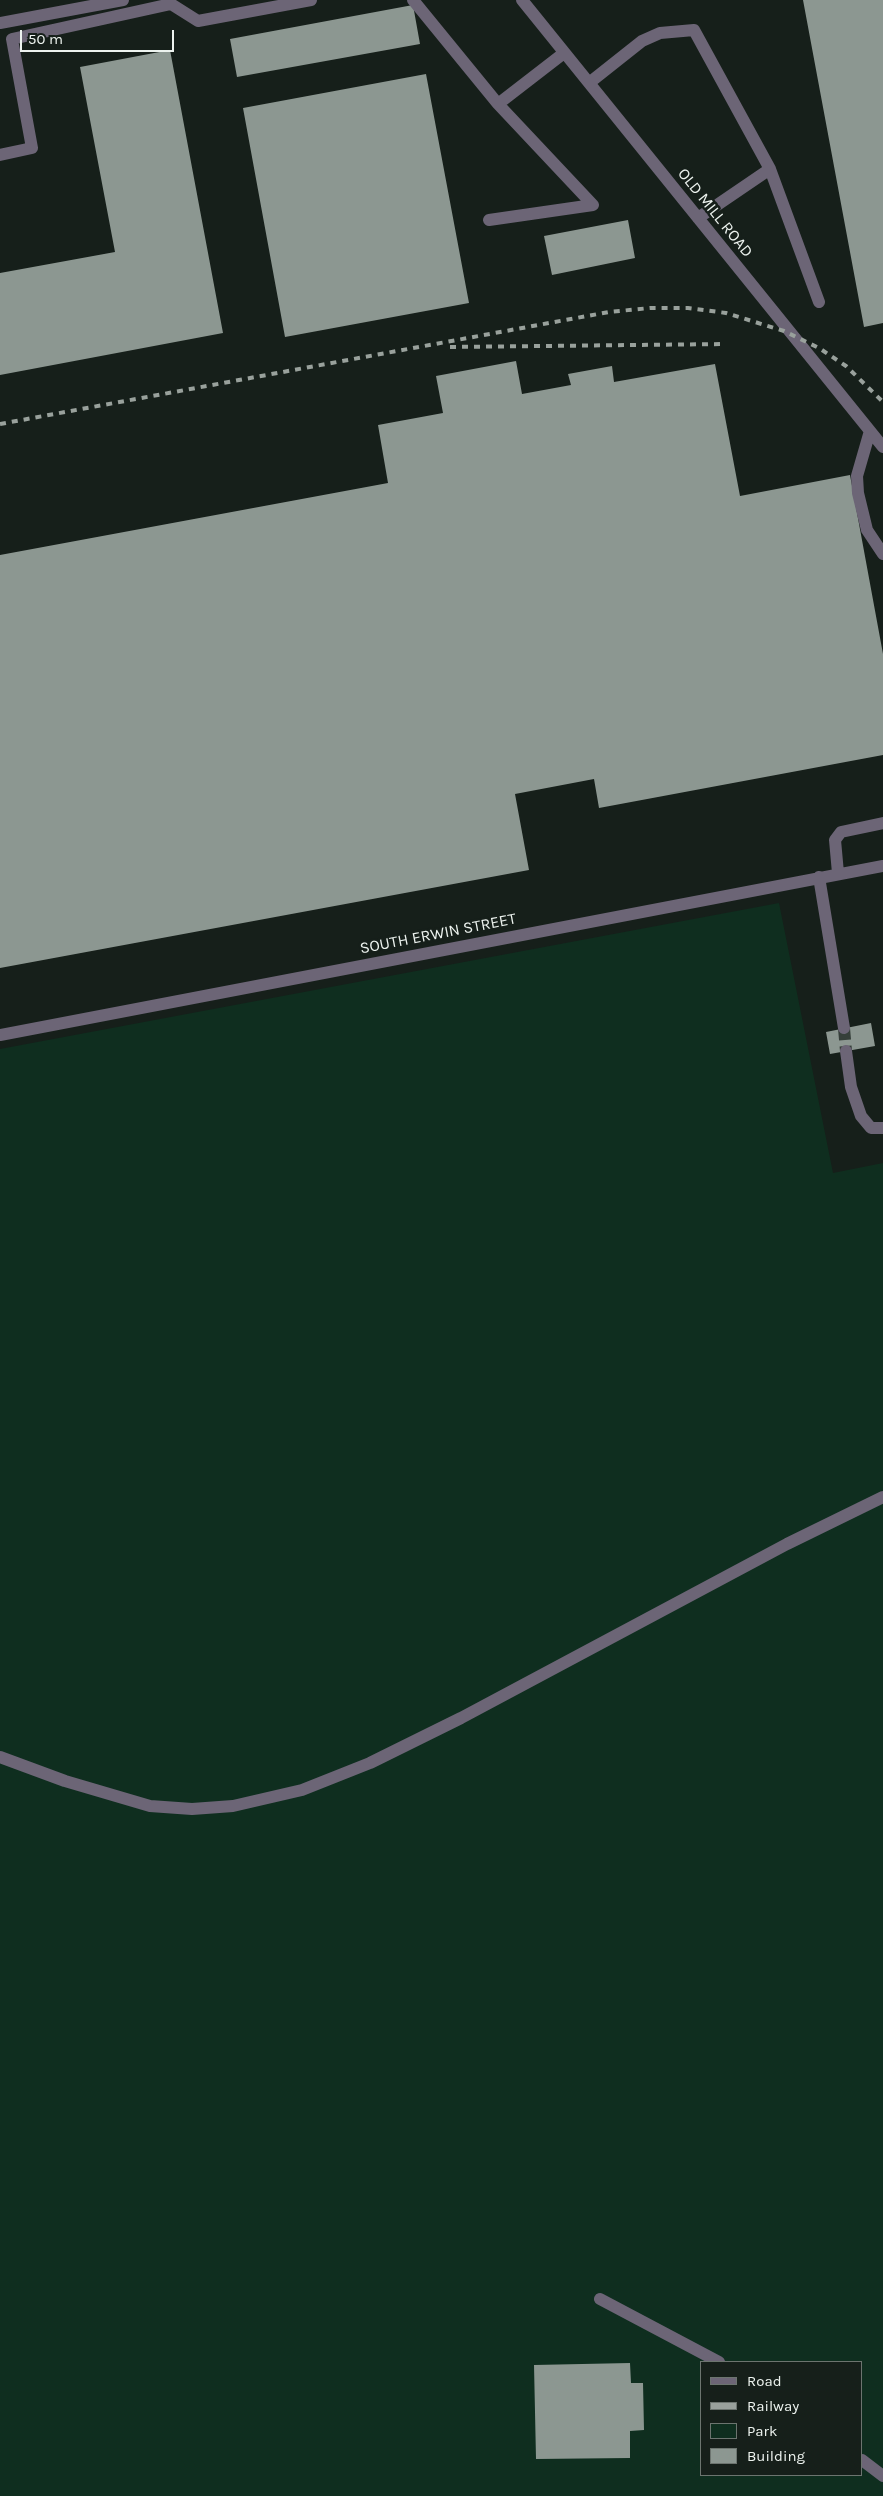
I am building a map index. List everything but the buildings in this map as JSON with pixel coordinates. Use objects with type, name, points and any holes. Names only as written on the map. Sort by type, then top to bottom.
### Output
[{"type":"street","points":[[0,155],[32,148],[12,39],[4,22],[124,0]]},
{"type":"street","points":[[12,39],[172,4],[198,21],[310,0]]},
{"type":"street","points":[[414,0],[498,104],[593,205],[489,220]]},
{"type":"street","name":"OLD MILL ROAD","points":[[522,0],[883,447]]},
{"type":"street","points":[[589,83],[642,41],[660,33],[694,30],[770,169],[819,302]]},
{"type":"street","points":[[498,104],[564,53]]},
{"type":"street","points":[[698,218],[770,169]]},
{"type":"street","points":[[870,431],[857,476],[858,493],[867,530],[883,554]]},
{"type":"street","points":[[838,874],[835,840],[841,832],[883,823]]},
{"type":"street","name":"SOUTH ERWIN STREET","points":[[0,1035],[883,866]]},
{"type":"street","points":[[819,877],[844,1028]]},
{"type":"street","points":[[846,1051],[851,1087],[861,1116],[871,1128],[883,1128]]},
{"type":"street","points":[[0,1757],[65,1782],[150,1806],[192,1809],[233,1806],[302,1790],[370,1763],[444,1726],[787,1544],[883,1497]]},
{"type":"street","points":[[600,2299],[717,2361]]},
{"type":"street","points":[[863,2461],[883,2476]]},
{"type":"green space","points":[[779,903],[833,1173],[883,1163],[883,2496],[0,2496],[0,1049]]},
{"type":"tunnel","points":[[844,1028],[846,1051]]},
{"type":"railway","points":[[0,424],[609,312],[650,308],[688,308],[726,313],[784,331],[819,348],[846,366],[883,402]]},
{"type":"railway","points":[[450,347],[726,344]]}]
